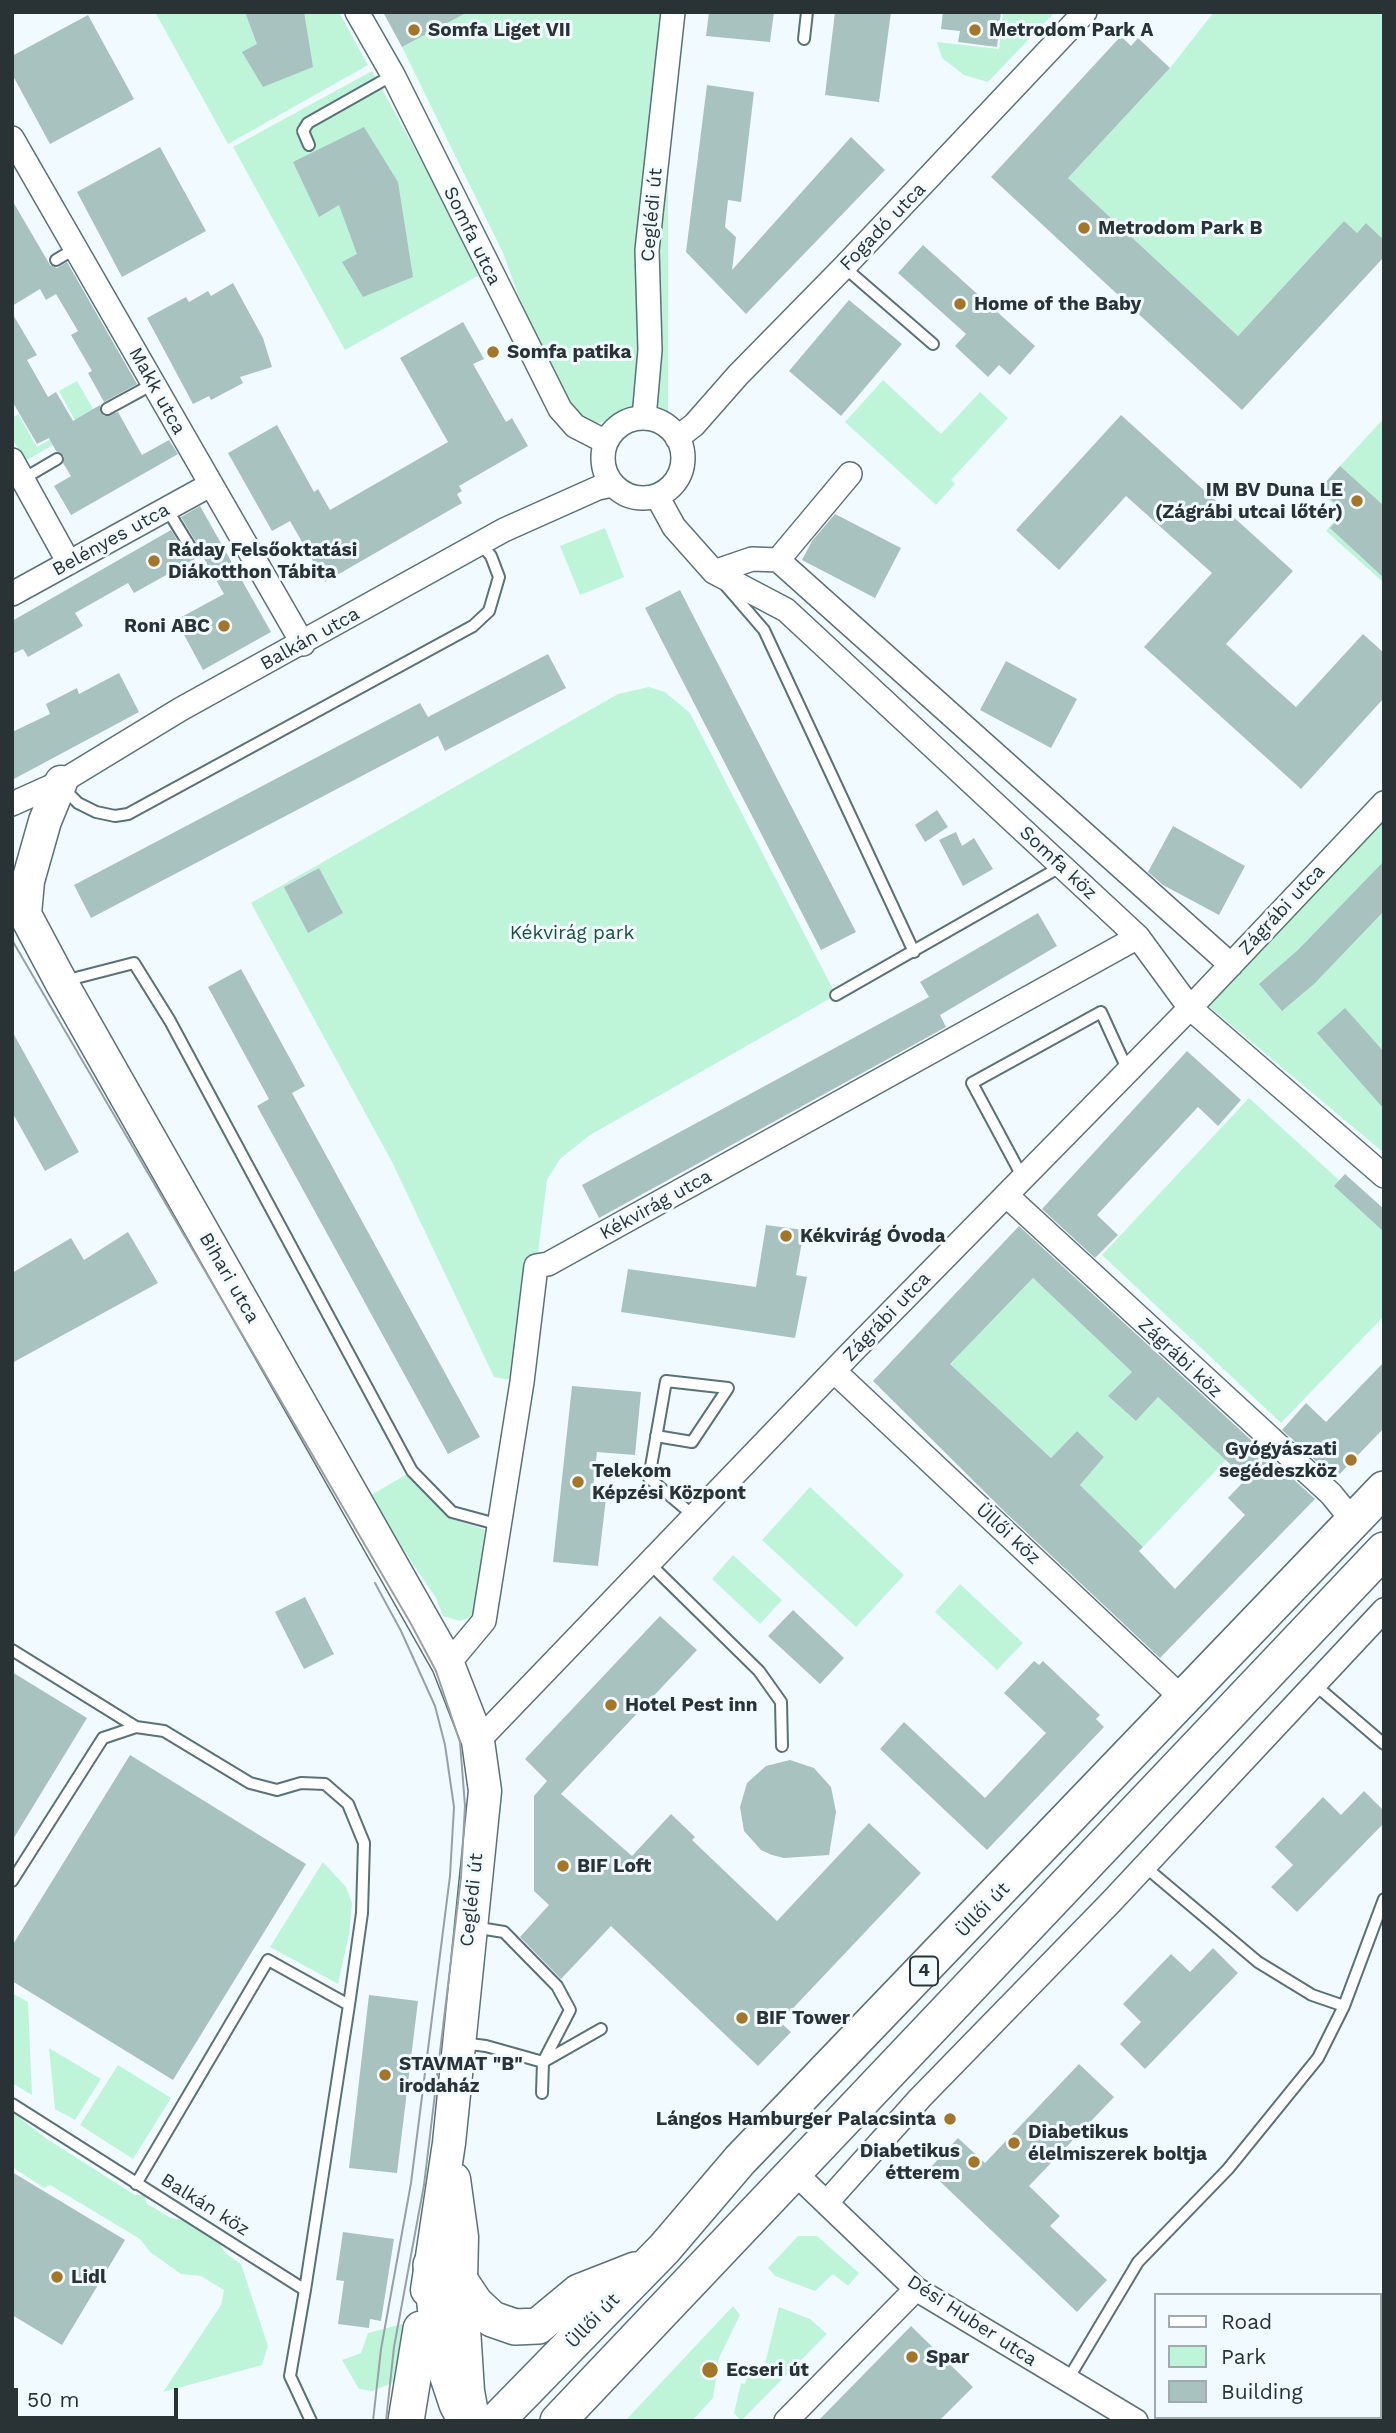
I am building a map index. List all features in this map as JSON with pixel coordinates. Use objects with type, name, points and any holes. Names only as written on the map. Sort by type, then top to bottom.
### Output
[{"type":"main road","name":"Üllői út","points":[[496,2421],[646,2266],[740,2160],[1012,1880],[1181,1698],[1384,1489]]},
{"type":"main road","name":"4","points":[[558,2421],[1384,1550]]},
{"type":"main road","points":[[431,2265],[440,2353],[457,2404],[466,2421]]},
{"type":"main road","points":[[461,2282],[475,2303],[492,2319],[515,2327],[538,2326],[579,2292],[646,2266]]},
{"type":"main road","points":[[406,2421],[421,2329]]},
{"type":"street","name":"Somfa utca","points":[[357,12],[393,75],[560,409],[575,426],[606,442]]},
{"type":"street","name":"Ceglédi út","points":[[644,418],[650,350],[647,250],[673,12]]},
{"type":"street","name":"Fogadó utca","points":[[677,438],[694,425],[738,375],[1085,12]]},
{"type":"street","name":"Makk utca","points":[[12,138],[66,254],[153,384],[303,644]]},
{"type":"street","points":[[644,418],[666,426],[677,438],[683,456],[681,469],[676,480],[657,496],[633,497],[612,485],[603,464],[606,442],[621,425],[644,418]]},
{"type":"street","points":[[17,470],[69,563]]},
{"type":"street","points":[[714,572],[752,559],[778,560],[850,474]]},
{"type":"street","name":"Belényes utca","points":[[12,594],[210,485]]},
{"type":"street","name":"Balkán utca","points":[[12,804],[61,782],[181,709],[303,644],[480,543],[597,488],[612,485]]},
{"type":"street","name":"Somfa köz","points":[[657,496],[674,527],[714,572],[786,610],[1138,937],[1190,1008],[1384,1175]]},
{"type":"street","name":"Somfa köz","points":[[778,560],[1231,965]]},
{"type":"street","points":[[19,902],[28,881],[45,821],[61,782]]},
{"type":"street","name":"Zágrábi utca","points":[[478,1741],[834,1371],[1190,1008],[1384,803]]},
{"type":"street","name":"Bihari utca","points":[[19,902],[61,982],[448,1664]]},
{"type":"street","name":"Kékvirág utca","points":[[448,1664],[484,1621],[536,1266],[561,1258],[1138,937]]},
{"type":"street","name":"Zágrábi köz","points":[[1006,1195],[1331,1494],[1353,1521]]},
{"type":"street","name":"Üllői köz","points":[[834,1371],[1181,1698]]},
{"type":"street","points":[[827,2203],[920,2098],[1111,1902],[1384,1609]]},
{"type":"street","name":"Ceglédi út","points":[[423,2421],[421,2329],[449,2143],[468,1927],[485,1791],[478,1741],[448,1664]]},
{"type":"street","name":"Ceglédi út","points":[[449,2143],[463,2237],[461,2282],[468,2391],[473,2421]]},
{"type":"street","name":"Dési Huber utca","points":[[794,2172],[916,2289],[1136,2421]]},
{"type":"street","points":[[786,2421],[916,2289]]},
{"type":"lane","points":[[804,39],[807,12]]},
{"type":"lane","points":[[309,145],[303,131],[308,124],[393,75]]},
{"type":"lane","points":[[844,267],[933,344]]},
{"type":"lane","points":[[107,409],[153,384]]},
{"type":"lane","points":[[17,470],[57,459]]},
{"type":"lane","points":[[167,509],[192,550]]},
{"type":"lane","points":[[61,782],[63,790],[78,803],[96,812],[123,816],[473,626],[489,611],[499,577],[491,556],[480,543]]},
{"type":"lane","points":[[714,572],[764,630],[914,952]]},
{"type":"lane","points":[[836,995],[1062,866]]},
{"type":"lane","points":[[61,982],[134,963],[170,1021],[412,1471],[452,1512],[500,1525]]},
{"type":"lane","points":[[1023,1178],[972,1083],[1101,1012],[1128,1072]]},
{"type":"lane","points":[[656,1436],[692,1441],[728,1388],[666,1381],[656,1436],[649,1478],[694,1516]]},
{"type":"lane","points":[[649,1563],[759,1671],[781,1702],[782,1746]]},
{"type":"lane","points":[[12,1650],[136,1727],[164,1731],[250,1783],[277,1790],[301,1783],[325,1784],[348,1804],[364,1843],[362,1913],[290,2376],[311,2421]]},
{"type":"lane","points":[[1313,1683],[1384,1744]]},
{"type":"lane","points":[[12,1881],[103,1738],[136,1727]]},
{"type":"lane","points":[[1143,1865],[1258,1962],[1312,1995],[1344,2006]]},
{"type":"lane","points":[[1067,2381],[1138,2262],[1228,2169],[1318,2058],[1344,2006],[1384,1899]]},
{"type":"lane","points":[[468,1927],[482,1926],[504,1932],[557,1986],[570,2010],[543,2062],[542,2093]]},
{"type":"lane","points":[[136,2184],[268,1960],[349,2005]]},
{"type":"lane","points":[[459,2043],[486,2046],[543,2062],[601,2029]]},
{"type":"lane","name":"Balkán köz","points":[[12,2104],[305,2290]]},
{"type":"green space","points":[[155,12],[339,12],[368,65],[228,144]]},
{"type":"green space","points":[[468,12],[673,12],[668,55],[668,414],[575,426],[560,409],[503,253],[402,47]]},
{"type":"green space","points":[[1003,12],[1055,12],[988,82],[964,75],[942,58],[937,42],[999,49]]},
{"type":"green space","points":[[1214,12],[1384,12],[1384,240],[1366,223],[1357,233],[1344,221],[1238,336],[1068,178],[1170,68]]},
{"type":"green space","points":[[372,71],[483,273],[345,350],[233,147]]},
{"type":"green space","points":[[883,380],[941,434],[980,392],[1008,418],[951,480],[955,484],[936,505],[845,422]]},
{"type":"green space","points":[[77,381],[99,419],[25,461],[12,438],[12,418],[18,414],[37,447],[77,424],[59,391]]},
{"type":"green space","name":"IM BV Duna LE (Zágrábi utcai lőtér)","points":[[1384,418],[1384,583],[1326,531],[1342,512],[1318,490]]},
{"type":"green space","points":[[605,528],[624,577],[580,595],[560,546]]},
{"type":"green space","name":"Kékvirág park","points":[[649,687],[665,692],[690,713],[836,995],[590,1135],[560,1159],[547,1180],[522,1382],[494,1377],[392,1162],[251,903],[618,694]]},
{"type":"green space","points":[[1384,818],[1384,1153],[1205,1003]]},
{"type":"green space","points":[[1249,1098],[1384,1221],[1384,1316],[1281,1423],[1102,1255]]},
{"type":"green space","points":[[1033,1278],[1132,1372],[1109,1397],[1136,1421],[1158,1397],[1226,1460],[1143,1547],[1080,1485],[1104,1457],[1077,1431],[1051,1458],[950,1364]]},
{"type":"green space","points":[[412,1471],[413,1480],[447,1517],[486,1530],[476,1615],[460,1621],[443,1616],[436,1598],[368,1497]]},
{"type":"green space","points":[[810,1487],[904,1575],[856,1627],[762,1540]]},
{"type":"green space","points":[[733,1555],[782,1600],[760,1624],[712,1579]]},
{"type":"green space","points":[[960,1584],[1023,1643],[997,1670],[935,1612]]},
{"type":"green space","points":[[323,1862],[346,1887],[352,1903],[349,1934],[338,1984],[270,1947]]},
{"type":"green space","points":[[12,1993],[28,2002],[32,2095],[12,2083]]},
{"type":"green space","points":[[49,2048],[101,2079],[75,2120],[55,2109]]},
{"type":"green space","points":[[118,2065],[171,2098],[133,2159],[80,2125]]},
{"type":"green space","points":[[12,2112],[47,2139],[135,2195],[145,2195],[146,2203],[169,2217],[188,2222],[219,2242],[225,2253],[241,2264],[268,2346],[262,2365],[163,2392],[221,2305],[224,2290],[201,2276],[181,2274],[150,2252],[140,2239],[50,2185],[44,2188],[12,2167]]},
{"type":"green space","points":[[798,2236],[817,2236],[859,2273],[848,2286],[833,2274],[815,2291],[775,2276],[768,2268]]},
{"type":"green space","points":[[733,2306],[740,2315],[719,2358],[713,2398],[692,2421],[625,2421]]},
{"type":"green space","points":[[779,2307],[810,2319],[827,2334],[741,2421],[734,2413],[741,2383],[745,2384],[750,2365],[764,2368]]},
{"type":"green space","points":[[417,2320],[408,2377],[372,2391],[359,2389],[342,2360],[361,2353],[368,2333]]},
{"type":"building","points":[[245,12],[304,12],[313,67],[263,87],[242,52],[257,44]]},
{"type":"building","name":"Somfa Liget VII","points":[[383,12],[468,12],[402,47]]},
{"type":"building","points":[[709,12],[774,12],[770,42],[706,36]]},
{"type":"building","points":[[835,12],[891,12],[879,102],[825,95]]},
{"type":"building","name":"Metrodom Park A","points":[[943,12],[1001,12],[997,47],[958,42],[960,31],[941,29]]},
{"type":"building","points":[[88,15],[134,99],[50,144],[12,74],[12,56]]},
{"type":"building","name":"Metrodom Park B","points":[[1121,36],[1131,46],[1138,38],[1170,68],[1068,178],[1238,336],[1344,221],[1357,233],[1366,223],[1384,240],[1384,257],[1242,410],[991,177]]},
{"type":"building","points":[[707,85],[754,92],[741,202],[728,200],[725,227],[736,237],[732,270],[851,137],[885,170],[746,314],[686,252]]},
{"type":"building","points":[[364,127],[398,182],[413,277],[363,297],[342,262],[357,254],[339,205],[319,217],[293,162]]},
{"type":"building","points":[[160,147],[206,231],[122,277],[77,192]]},
{"type":"building","points":[[12,200],[50,265],[57,268],[67,262],[137,384],[104,402],[88,373],[92,371],[71,335],[78,331],[56,294],[46,300],[40,289],[12,306]]},
{"type":"building","name":"Home of the Baby","points":[[923,245],[1035,346],[1010,375],[999,365],[988,377],[955,346],[966,334],[898,273]]},
{"type":"building","points":[[233,283],[263,338],[272,367],[240,377],[243,383],[211,400],[209,396],[193,404],[147,318],[186,297],[189,302],[208,291],[211,296]]},
{"type":"building","points":[[849,300],[902,344],[841,416],[789,371]]},
{"type":"building","points":[[12,313],[37,355],[27,360],[48,397],[56,392],[73,421],[100,405],[104,416],[118,412],[142,455],[169,440],[178,454],[71,515],[54,486],[71,476],[63,463],[64,456],[56,451],[49,438],[37,444],[12,401]]},
{"type":"building","points":[[463,322],[484,359],[473,364],[506,422],[512,418],[528,446],[459,486],[462,491],[457,494],[462,503],[325,582],[290,521],[272,531],[228,453],[277,425],[314,492],[318,489],[330,510],[448,442],[400,358]]},
{"type":"building","points":[[1121,415],[1293,571],[1226,644],[1270,684],[1296,707],[1363,634],[1384,653],[1384,698],[1301,789],[1144,647],[1212,573],[1126,496],[1059,570],[1016,530]]},
{"type":"building","name":"IM BV Duna LE (Zágrábi utcai lőtér)","points":[[1340,466],[1384,506],[1384,578],[1330,528],[1344,512],[1320,489]]},
{"type":"building","points":[[200,506],[271,632],[203,670],[176,620],[224,594],[202,555],[134,593],[128,583],[75,613],[83,626],[28,657],[23,649],[12,654],[12,621],[171,530],[186,555],[197,556],[199,547],[181,517]]},
{"type":"building","points":[[835,514],[901,548],[875,598],[802,560],[812,541]]},
{"type":"building","points":[[680,590],[856,932],[821,950],[645,608]]},
{"type":"building","points":[[548,654],[566,688],[445,751],[438,736],[91,918],[74,885],[420,703],[428,717]]},
{"type":"building","points":[[1006,661],[1077,699],[1051,748],[980,710]]},
{"type":"building","points":[[119,673],[139,712],[12,780],[12,732],[50,714],[46,704],[77,688],[79,694]]},
{"type":"building","points":[[937,810],[948,827],[925,842],[915,825]]},
{"type":"building","points":[[1173,826],[1245,866],[1219,915],[1163,885],[1148,872]]},
{"type":"building","points":[[956,832],[962,846],[974,838],[993,869],[963,886],[939,840]]},
{"type":"building","points":[[1384,861],[1384,911],[1314,984],[1282,1011],[1259,984],[1298,950]]},
{"type":"building","points":[[319,868],[343,913],[308,933],[284,887]]},
{"type":"building","points":[[1038,913],[1057,946],[940,1015],[946,1027],[599,1218],[582,1185],[929,997],[920,982]]},
{"type":"building","points":[[241,969],[305,1086],[292,1093],[480,1437],[448,1454],[257,1106],[269,1099],[208,987]]},
{"type":"building","points":[[1345,1008],[1384,1052],[1384,1109],[1317,1033]]},
{"type":"building","points":[[12,1031],[79,1152],[45,1171],[12,1112]]},
{"type":"building","points":[[1187,1051],[1241,1100],[1218,1126],[1198,1107],[1097,1215],[1118,1235],[1095,1258],[1042,1209]]},
{"type":"building","points":[[1345,1174],[1384,1209],[1384,1232],[1334,1186]]},
{"type":"building","points":[[766,1225],[804,1230],[796,1275],[807,1277],[795,1338],[621,1312],[628,1269],[756,1287]]},
{"type":"building","points":[[1019,1226],[1315,1499],[1160,1658],[1007,1514],[873,1381]],"holes":[[[1033,1278],[1132,1372],[1108,1396],[1136,1421],[1158,1397],[1246,1479],[1228,1498],[1245,1515],[1175,1589],[1139,1551],[1143,1547],[1080,1485],[1104,1457],[1077,1431],[1051,1458],[950,1364]]]},
{"type":"building","points":[[128,1232],[158,1283],[12,1363],[12,1273],[71,1238],[84,1260]]},
{"type":"building","points":[[1384,1362],[1384,1428],[1335,1479],[1282,1430],[1306,1403],[1326,1422]]},
{"type":"building","name":"Telekom Képzési Központ","points":[[572,1386],[641,1392],[635,1455],[597,1452],[593,1488],[607,1490],[598,1566],[553,1562]]},
{"type":"building","points":[[305,1597],[334,1654],[304,1669],[275,1612]]},
{"type":"building","points":[[793,1610],[844,1658],[820,1684],[768,1636]]},
{"type":"building","points":[[660,1616],[697,1650],[561,1794],[632,1856],[671,1814],[695,1837],[692,1840],[777,1921],[869,1823],[921,1873],[780,2022],[791,2032],[758,2066],[611,1926],[561,1979],[520,1937],[549,1905],[534,1891],[534,1796],[547,1781],[525,1759]]},
{"type":"building","points":[[1034,1661],[1039,1665],[1043,1661],[1100,1715],[1096,1719],[1104,1727],[987,1850],[880,1749],[904,1722],[985,1798],[1046,1733],[1004,1693]]},
{"type":"building","points":[[12,1672],[87,1718],[12,1841]]},
{"type":"building","points":[[130,1755],[306,1864],[173,2080],[12,1981],[12,1946]]},
{"type":"building","points":[[790,1760],[814,1768],[831,1787],[836,1812],[829,1855],[784,1858],[772,1855],[761,1850],[744,1831],[740,1807],[747,1783],[766,1766]]},
{"type":"building","points":[[1364,1791],[1384,1811],[1384,1823],[1297,1912],[1271,1887],[1293,1865],[1275,1847],[1323,1797],[1341,1815]]},
{"type":"building","points":[[1213,1948],[1238,1973],[1145,2069],[1120,2044],[1141,2022],[1123,2004],[1171,1954],[1190,1972]]},
{"type":"building","name":"STAVMAT \"B\" irodaház","points":[[369,1995],[418,2001],[397,2173],[349,2168]]},
{"type":"building","points":[[1079,2064],[1114,2097],[1029,2186],[1060,2216],[1050,2226],[1107,2280],[1077,2312],[928,2170],[958,2138],[985,2163]]},
{"type":"building","name":"Lidl","points":[[12,2172],[125,2240],[62,2345],[12,2315]]},
{"type":"building","points":[[343,2232],[394,2239],[381,2321],[370,2319],[369,2328],[338,2324],[344,2281],[336,2280]]},
{"type":"building","name":"Spar","points":[[911,2326],[973,2387],[939,2421],[818,2421]]},
{"type":"tram line","points":[[12,940],[411,1624],[436,1671],[460,1742],[465,1806],[461,1877],[424,2185],[394,2347],[386,2421]]},
{"type":"tram line","points":[[373,2421],[381,2349],[411,2183],[450,1876],[454,1807],[445,1745],[435,1706],[401,1631],[375,1583]]},
{"type":"place","name":"Somfa Liget VII","points":[[414,30]]},
{"type":"place","name":"Metrodom Park A","points":[[975,30]]},
{"type":"place","name":"Metrodom Park B","points":[[1084,228]]},
{"type":"place","name":"Home of the Baby","points":[[960,304]]},
{"type":"place","name":"Somfa patika","points":[[493,352]]},
{"type":"place","name":"IM BV Duna LE (Zágrábi utcai lőtér)","points":[[1357,501]]},
{"type":"place","name":"Ráday Felsőoktatási Diákotthon Tábita","points":[[154,561]]},
{"type":"place","name":"Roni ABC","points":[[224,626]]},
{"type":"place","name":"Kékvirág Óvoda","points":[[786,1236]]},
{"type":"place","name":"Gyógyászati segédeszköz","points":[[1351,1460]]},
{"type":"place","name":"Telekom Képzési Központ","points":[[578,1482]]},
{"type":"place","name":"Hotel Pest inn","points":[[611,1705]]},
{"type":"place","name":"BIF Loft","points":[[563,1866]]},
{"type":"place","name":"BIF Tower","points":[[742,2018]]},
{"type":"place","name":"STAVMAT \"B\" irodaház","points":[[385,2075]]},
{"type":"place","name":"Lángos Hamburger Palacsinta","points":[[950,2119]]},
{"type":"place","name":"Diabetikus élelmiszerek boltja","points":[[1014,2143]]},
{"type":"place","name":"Diabetikus étterem","points":[[974,2162]]},
{"type":"place","name":"Lidl","points":[[57,2277]]},
{"type":"place","name":"Spar","points":[[912,2357]]},
{"type":"place","name":"Ecseri út","points":[[710,2370]]}]
